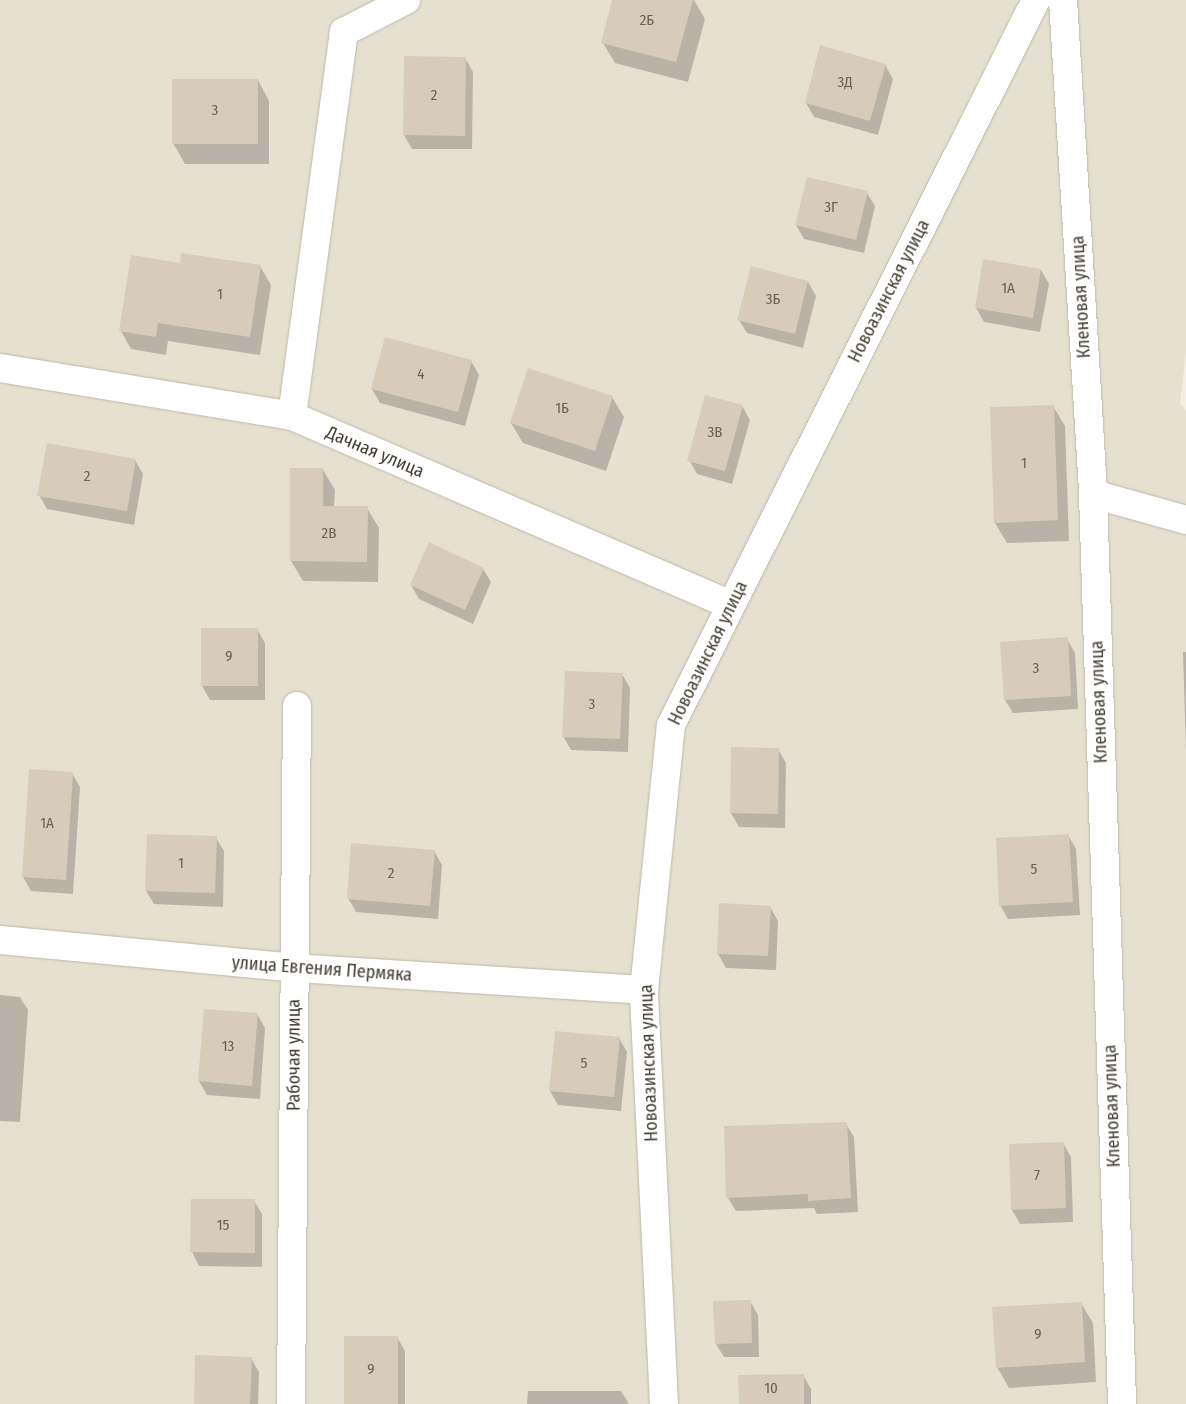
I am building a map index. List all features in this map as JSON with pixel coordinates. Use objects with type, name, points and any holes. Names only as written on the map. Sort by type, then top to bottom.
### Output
[{"type":"street","points":[[292,416],[344,32],[406,0]]},
{"type":"street","name":"Новоазинская улица","points":[[664,1404],[644,990],[671,725],[1036,0]]},
{"type":"street","name":"Кленовая улица","points":[[1063,0],[1093,494],[1122,1404]]},
{"type":"street","name":"Дачная улица","points":[[0,368],[292,416],[730,605]]},
{"type":"street","points":[[1093,494],[1186,520]]},
{"type":"street","name":"Рабочая улица","points":[[291,1404],[297,706]]},
{"type":"street","name":"улица Евгения Пермяка","points":[[0,940],[294,968],[644,990]]},
{"type":"shaded area","points":[[0,0],[1186,0],[1186,352],[1180,404],[1186,410],[1186,1404],[0,1404]]},
{"type":"building","points":[[612,0],[693,0],[676,62],[601,43]]},
{"type":"building","points":[[820,45],[886,64],[870,121],[805,103]]},
{"type":"building","points":[[404,56],[466,57],[465,136],[403,135]]},
{"type":"building","points":[[172,79],[258,79],[258,144],[172,144]]},
{"type":"building","points":[[807,177],[868,191],[856,240],[795,225]]},
{"type":"building","points":[[181,253],[261,265],[250,337],[158,323],[156,337],[119,331],[131,255],[180,263]]},
{"type":"building","points":[[983,259],[1041,269],[1033,318],[975,308]]},
{"type":"building","points":[[751,266],[808,281],[795,334],[737,320]]},
{"type":"building","points":[[385,337],[472,360],[458,412],[371,389]]},
{"type":"building","points":[[528,368],[613,396],[595,451],[510,423]]},
{"type":"building","points":[[705,395],[743,405],[725,471],[687,461]]},
{"type":"building","points":[[1054,405],[1058,520],[994,523],[990,407]]},
{"type":"building","points":[[47,443],[136,459],[127,511],[37,496]]},
{"type":"building","points":[[290,468],[323,468],[323,506],[368,506],[367,562],[290,561]]},
{"type":"building","points":[[429,542],[484,568],[465,610],[410,585]]},
{"type":"building","points":[[201,628],[258,628],[258,686],[201,686]]},
{"type":"building","points":[[1068,637],[1071,696],[1004,700],[1000,642]]},
{"type":"building","points":[[565,671],[623,673],[620,739],[562,737]]},
{"type":"building","points":[[731,747],[779,748],[778,814],[730,813]]},
{"type":"building","points":[[29,769],[73,772],[66,880],[22,877]]},
{"type":"building","points":[[147,834],[217,836],[215,893],[145,891]]},
{"type":"building","points":[[1069,834],[1073,902],[999,906],[996,838]]},
{"type":"building","points":[[351,843],[435,850],[430,906],[347,899]]},
{"type":"building","points":[[719,903],[771,906],[768,956],[717,954]]},
{"type":"building","points":[[204,1009],[258,1013],[252,1086],[198,1081]]},
{"type":"building","points":[[555,1031],[620,1037],[614,1097],[549,1091]]},
{"type":"building","points":[[847,1122],[851,1198],[808,1201],[808,1194],[726,1198],[724,1126]]},
{"type":"building","points":[[1064,1142],[1066,1208],[1011,1210],[1009,1144]]},
{"type":"building","points":[[191,1199],[255,1199],[255,1253],[190,1252]]},
{"type":"building","points":[[751,1300],[752,1343],[715,1344],[713,1301]]},
{"type":"building","points":[[1082,1302],[1085,1362],[996,1368],[992,1307]]},
{"type":"building","points":[[344,1336],[398,1336],[398,1404],[344,1404]]},
{"type":"building","points":[[195,1355],[252,1357],[250,1404],[194,1404]]},
{"type":"building","points":[[804,1374],[804,1404],[739,1404],[738,1375]]}]
